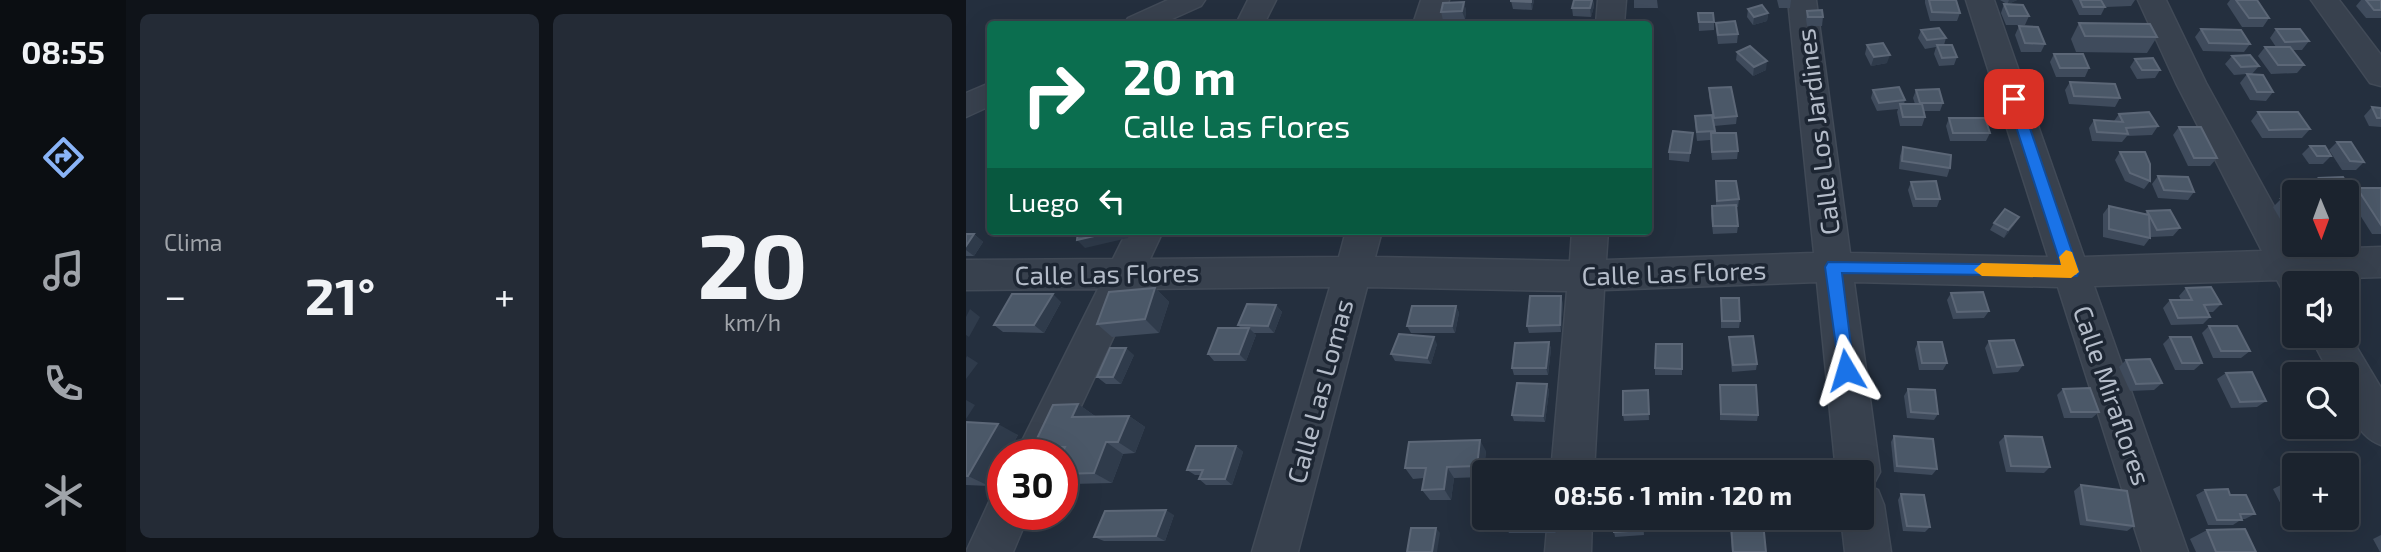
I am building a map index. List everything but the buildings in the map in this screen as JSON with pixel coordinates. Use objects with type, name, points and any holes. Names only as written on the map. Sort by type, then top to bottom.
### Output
[{"type":"street","points":[[1145,21],[1191,0]]},
{"type":"street","points":[[1252,21],[1262,0]]},
{"type":"street","points":[[1428,21],[1435,0]]},
{"type":"street","points":[[1610,21],[1612,0]]},
{"type":"street","name":"Calle Los Jardines","points":[[1802,0],[1857,460]]},
{"type":"street","name":"Calle Miraflores","points":[[1980,0],[2165,552]]},
{"type":"street","points":[[2152,0],[2191,83],[2291,271]]},
{"type":"street","points":[[2325,0],[2381,76]]},
{"type":"street","points":[[966,106],[987,95]]},
{"type":"street","points":[[1044,439],[1143,235]]},
{"type":"street","name":"Calle Las Lomas","points":[[1275,552],[1363,235]]},
{"type":"street","points":[[1574,460],[1590,235]]},
{"type":"street","name":"Calle Las Flores","points":[[2315,271],[2381,262]]},
{"type":"street","name":"Calle Las Flores","points":[[966,275],[1352,272],[1585,275],[1833,267],[2282,274]]},
{"type":"street","points":[[2336,348],[2381,426]]},
{"type":"street","points":[[989,552],[999,530]]},
{"type":"street","points":[[1568,552],[1569,530]]},
{"type":"street","points":[[1865,530],[1868,552]]},
{"type":"slow traffic","points":[[1982,270],[2071,272],[2066,257]]},
{"type":"route","points":[[1846,370],[1833,267],[2071,272],[2014,99]]}]
